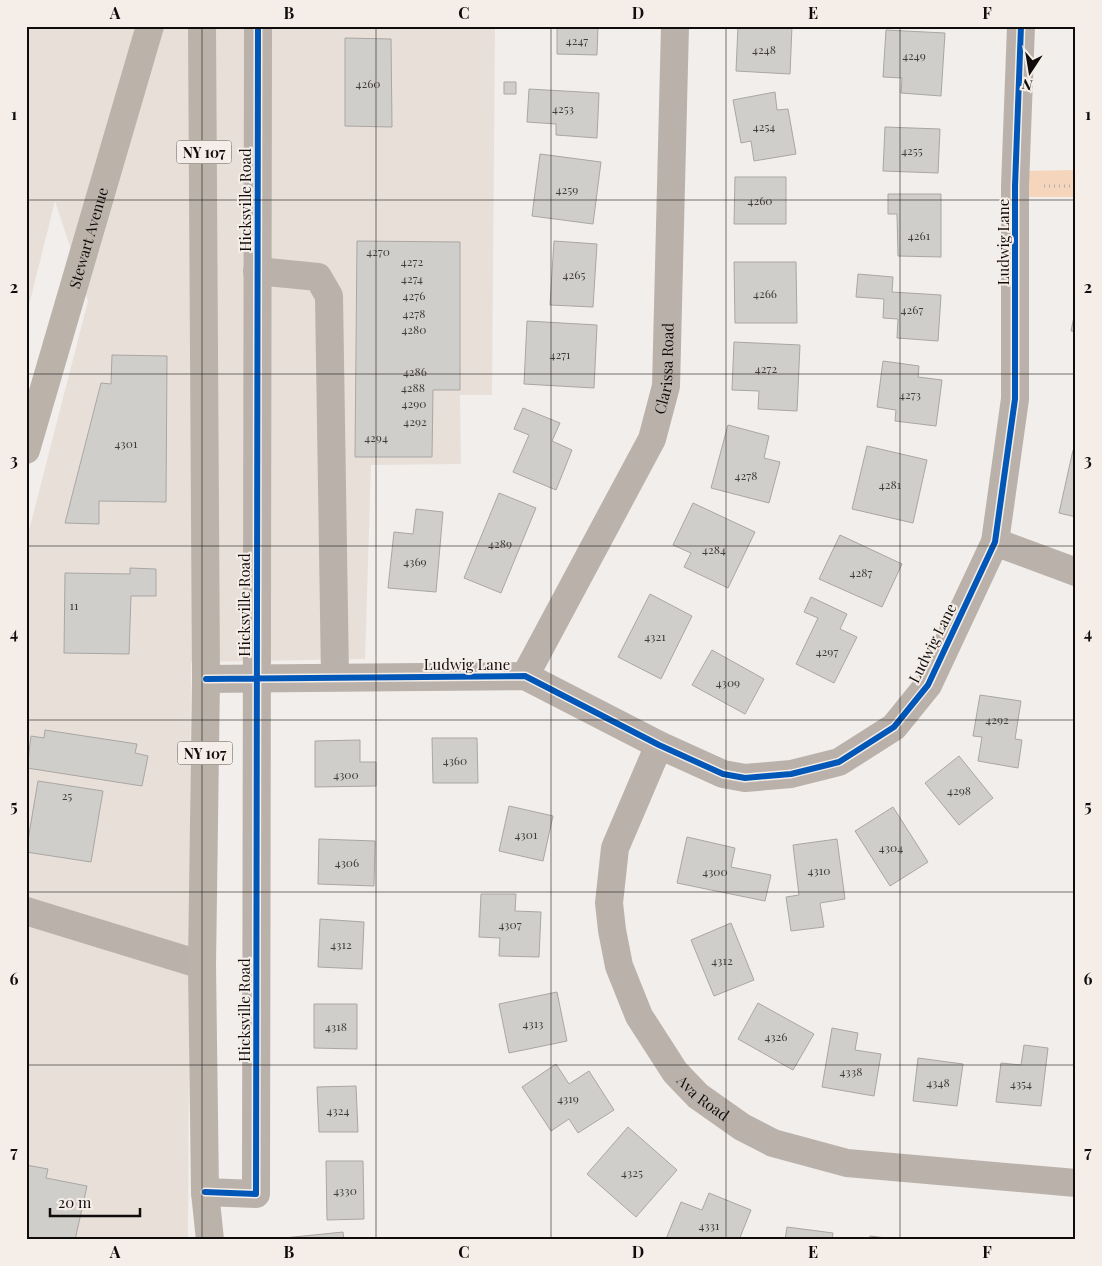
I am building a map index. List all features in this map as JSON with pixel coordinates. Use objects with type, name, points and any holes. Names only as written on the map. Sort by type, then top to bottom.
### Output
[{"type":"main road","name":"Stewart Avenue","points":[[26,450],[150,26]]},
{"type":"main road","name":"NY 107","points":[[202,26],[206,679],[202,965],[205,1192],[210,1240]]},
{"type":"street","name":"Hicksville Road","points":[[205,1192],[256,1194],[258,26]]},
{"type":"street","name":"Clarissa Road","points":[[525,676],[652,439],[666,386],[674,26]]},
{"type":"street","name":"Ludwig Lane","points":[[206,679],[256,677],[525,676],[659,745],[723,774],[745,778],[791,774],[839,762],[894,727],[928,685],[994,542],[1015,399],[1015,186],[1021,26]]},
{"type":"street","points":[[257,270],[318,277],[329,296],[335,677]]},
{"type":"street","points":[[994,542],[1076,572]]},
{"type":"street","name":"Ava Road","points":[[659,745],[614,848],[609,903],[612,930],[623,974],[640,1016],[675,1072],[698,1096],[742,1127],[772,1143],[847,1163],[1076,1183]]},
{"type":"street","points":[[26,911],[202,965]]},
{"type":"shaded area","points":[[26,26],[495,26],[492,395],[460,395],[461,464],[371,465],[365,659],[191,662],[188,1240],[26,1240],[26,542],[88,301],[55,201],[26,317]]},
{"type":"shaded area","points":[[1076,170],[1076,197],[1019,197],[1020,171]]},
{"type":"building","points":[[557,26],[598,26],[597,55],[557,54]]},
{"type":"building","points":[[738,26],[792,26],[790,74],[736,71]]},
{"type":"building","points":[[886,30],[945,33],[941,96],[901,93],[902,78],[883,77]]},
{"type":"building","points":[[345,38],[391,39],[392,127],[345,126]]},
{"type":"building","points":[[504,82],[516,82],[516,94],[504,94]]},
{"type":"building","points":[[529,89],[599,93],[597,138],[556,135],[556,124],[527,122]]},
{"type":"building","points":[[775,92],[777,110],[788,109],[796,154],[754,161],[751,141],[741,143],[733,100]]},
{"type":"building","points":[[885,127],[940,129],[938,173],[883,171]]},
{"type":"building","points":[[540,154],[601,162],[593,224],[532,216]]},
{"type":"building","points":[[735,177],[786,177],[786,224],[734,224]]},
{"type":"building","points":[[888,194],[941,194],[941,257],[898,256],[897,214],[888,214]]},
{"type":"building","points":[[357,241],[460,242],[460,390],[433,390],[432,457],[355,457]]},
{"type":"building","points":[[554,241],[597,244],[593,307],[550,305]]},
{"type":"building","points":[[734,262],[796,262],[797,323],[735,323]]},
{"type":"building","points":[[858,274],[893,277],[892,292],[941,295],[938,341],[897,338],[898,319],[883,318],[884,299],[856,297]]},
{"type":"building","points":[[1076,307],[1076,332],[1071,331]]},
{"type":"building","points":[[527,321],[597,325],[594,388],[524,384]]},
{"type":"building","points":[[734,342],[800,345],[797,411],[758,409],[759,391],[732,390]]},
{"type":"building","points":[[112,355],[167,356],[166,502],[99,501],[99,524],[65,523],[101,383],[111,384]]},
{"type":"building","points":[[883,361],[919,366],[918,377],[942,380],[936,426],[895,421],[896,410],[877,407]]},
{"type":"building","points":[[523,408],[560,423],[552,441],[572,450],[556,490],[513,472],[529,435],[514,429]]},
{"type":"building","points":[[728,425],[769,436],[764,458],[780,462],[769,503],[711,488]]},
{"type":"building","points":[[867,446],[927,460],[913,523],[852,509]]},
{"type":"building","points":[[1073,450],[1076,451],[1076,517],[1059,513]]},
{"type":"building","points":[[499,493],[536,508],[501,593],[464,578]]},
{"type":"building","points":[[693,503],[755,532],[728,588],[684,567],[691,553],[673,545]]},
{"type":"building","points":[[416,509],[443,512],[436,592],[388,588],[394,532],[413,534]]},
{"type":"building","points":[[840,535],[902,564],[882,607],[819,579]]},
{"type":"building","points":[[130,568],[156,569],[156,596],[131,596],[129,654],[64,653],[65,573],[130,574]]},
{"type":"building","points":[[650,594],[692,616],[661,679],[618,657]]},
{"type":"building","points":[[811,597],[847,614],[840,629],[857,637],[834,683],[796,664],[818,618],[804,612]]},
{"type":"building","points":[[712,650],[764,679],[745,714],[692,685]]},
{"type":"building","points":[[980,695],[1021,701],[1015,739],[1022,740],[1018,768],[978,761],[982,737],[973,736]]},
{"type":"building","points":[[45,730],[137,744],[135,753],[148,756],[142,786],[27,768],[31,736],[44,738]]},
{"type":"building","points":[[432,738],[477,738],[478,783],[433,783]]},
{"type":"building","points":[[360,740],[360,762],[376,762],[376,786],[315,787],[315,741]]},
{"type":"building","points":[[959,756],[993,798],[959,825],[925,783]]},
{"type":"building","points":[[38,781],[103,791],[91,862],[26,852]]},
{"type":"building","points":[[509,806],[553,816],[543,861],[499,851]]},
{"type":"building","points":[[893,807],[928,862],[890,886],[855,831]]},
{"type":"building","points":[[687,837],[735,848],[731,867],[771,875],[765,901],[677,883]]},
{"type":"building","points":[[319,839],[375,841],[374,886],[318,884]]},
{"type":"building","points":[[837,839],[845,899],[820,903],[824,927],[791,931],[786,897],[799,895],[793,845]]},
{"type":"building","points":[[481,894],[516,894],[515,911],[541,912],[539,957],[499,956],[500,938],[479,937]]},
{"type":"building","points":[[320,919],[364,922],[362,969],[318,967]]},
{"type":"building","points":[[731,923],[754,980],[714,996],[691,940]]},
{"type":"building","points":[[557,992],[567,1041],[509,1053],[499,1004]]},
{"type":"building","points":[[758,1003],[814,1034],[793,1070],[738,1039]]},
{"type":"building","points":[[314,1004],[357,1004],[357,1049],[314,1048]]},
{"type":"building","points":[[832,1028],[858,1033],[855,1050],[881,1054],[874,1096],[822,1087]]},
{"type":"building","points":[[1024,1045],[1048,1048],[1041,1106],[996,1102],[1001,1063],[1021,1065]]},
{"type":"building","points":[[918,1058],[963,1064],[957,1106],[913,1101]]},
{"type":"building","points":[[556,1064],[569,1084],[589,1071],[614,1110],[578,1133],[569,1119],[551,1131],[522,1087]]},
{"type":"building","points":[[356,1086],[358,1132],[319,1132],[317,1087]]},
{"type":"building","points":[[628,1127],[677,1170],[636,1217],[587,1174]]},
{"type":"building","points":[[326,1161],[363,1161],[364,1219],[327,1220]]},
{"type":"building","points":[[26,1165],[48,1169],[46,1178],[87,1186],[75,1240],[26,1240]]},
{"type":"building","points":[[709,1193],[751,1210],[739,1240],[666,1239],[681,1202],[702,1210]]},
{"type":"building","points":[[787,1227],[833,1233],[832,1240],[785,1240]]},
{"type":"building","points":[[343,1232],[344,1240],[274,1240],[274,1239]]},
{"type":"building","points":[[870,1236],[902,1240],[870,1240]]},
{"type":"cycle path","points":[[205,1192],[256,1194],[258,26]]},
{"type":"cycle path","points":[[206,679],[525,676],[659,745],[723,774],[745,778],[791,774],[839,762],[894,727],[928,685],[995,542],[1015,399],[1015,186],[1021,26]]}]
